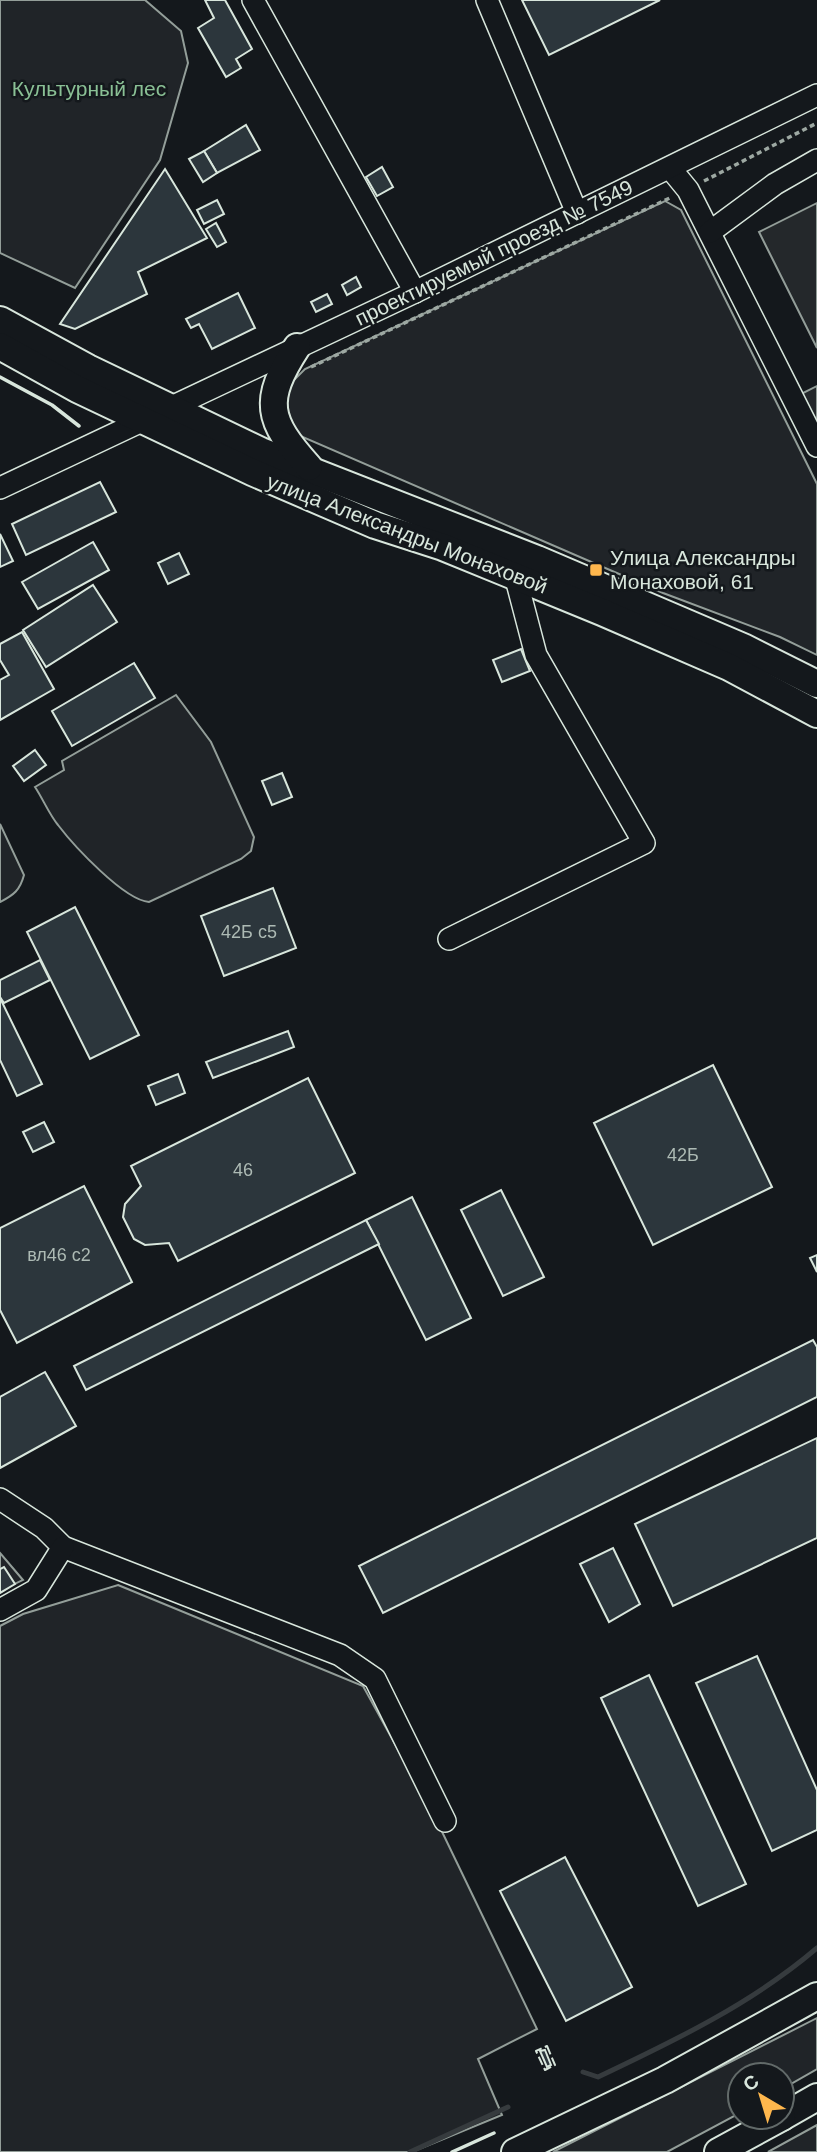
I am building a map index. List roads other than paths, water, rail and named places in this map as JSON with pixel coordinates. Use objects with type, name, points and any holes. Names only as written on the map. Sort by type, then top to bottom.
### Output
[{"type":"main road","name":"улица Александры Монаховой","points":[[0,320],[88,368],[261,451],[537,559],[743,647],[817,684]]},
{"type":"main road","name":"улица Александры Монаховой","points":[[0,346],[142,420],[252,472],[375,525],[515,575],[729,667],[817,714]]},
{"type":"main road","points":[[301,358],[279,374],[272,398],[272,412],[285,441],[313,471]]},
{"type":"main road","points":[[743,647],[817,670]]},
{"type":"main road","points":[[515,2152],[664,2080],[817,1996]]},
{"type":"main road","points":[[796,2109],[817,2097]]},
{"type":"main road","points":[[718,2152],[756,2131]]},
{"type":"street","points":[[253,0],[415,292]]},
{"type":"street","points":[[487,0],[577,213]]},
{"type":"street","name":"проектируемый проезд № 7549","points":[[0,488],[169,407],[301,358],[415,292],[817,95]]},
{"type":"street","points":[[710,232],[775,184],[817,160]]},
{"type":"street","points":[[670,168],[688,190],[817,446]]},
{"type":"street","points":[[449,939],[644,844],[536,655],[515,575]]},
{"type":"street","points":[[0,1499],[44,1528],[63,1546],[340,1655],[375,1679],[445,1821]]},
{"type":"street","points":[[0,1610],[36,1590],[63,1546]]},
{"type":"waterway","points":[[583,2072],[598,2077],[684,2035],[766,1986],[817,1948]]},
{"type":"waterway","points":[[410,2152],[508,2107]]},
{"type":"place","name":"Улица Александры Монаховой, 61","points":[[596,570]]},
{"type":"park label","name":"Культурный лес","points":[[89,89]]}]
